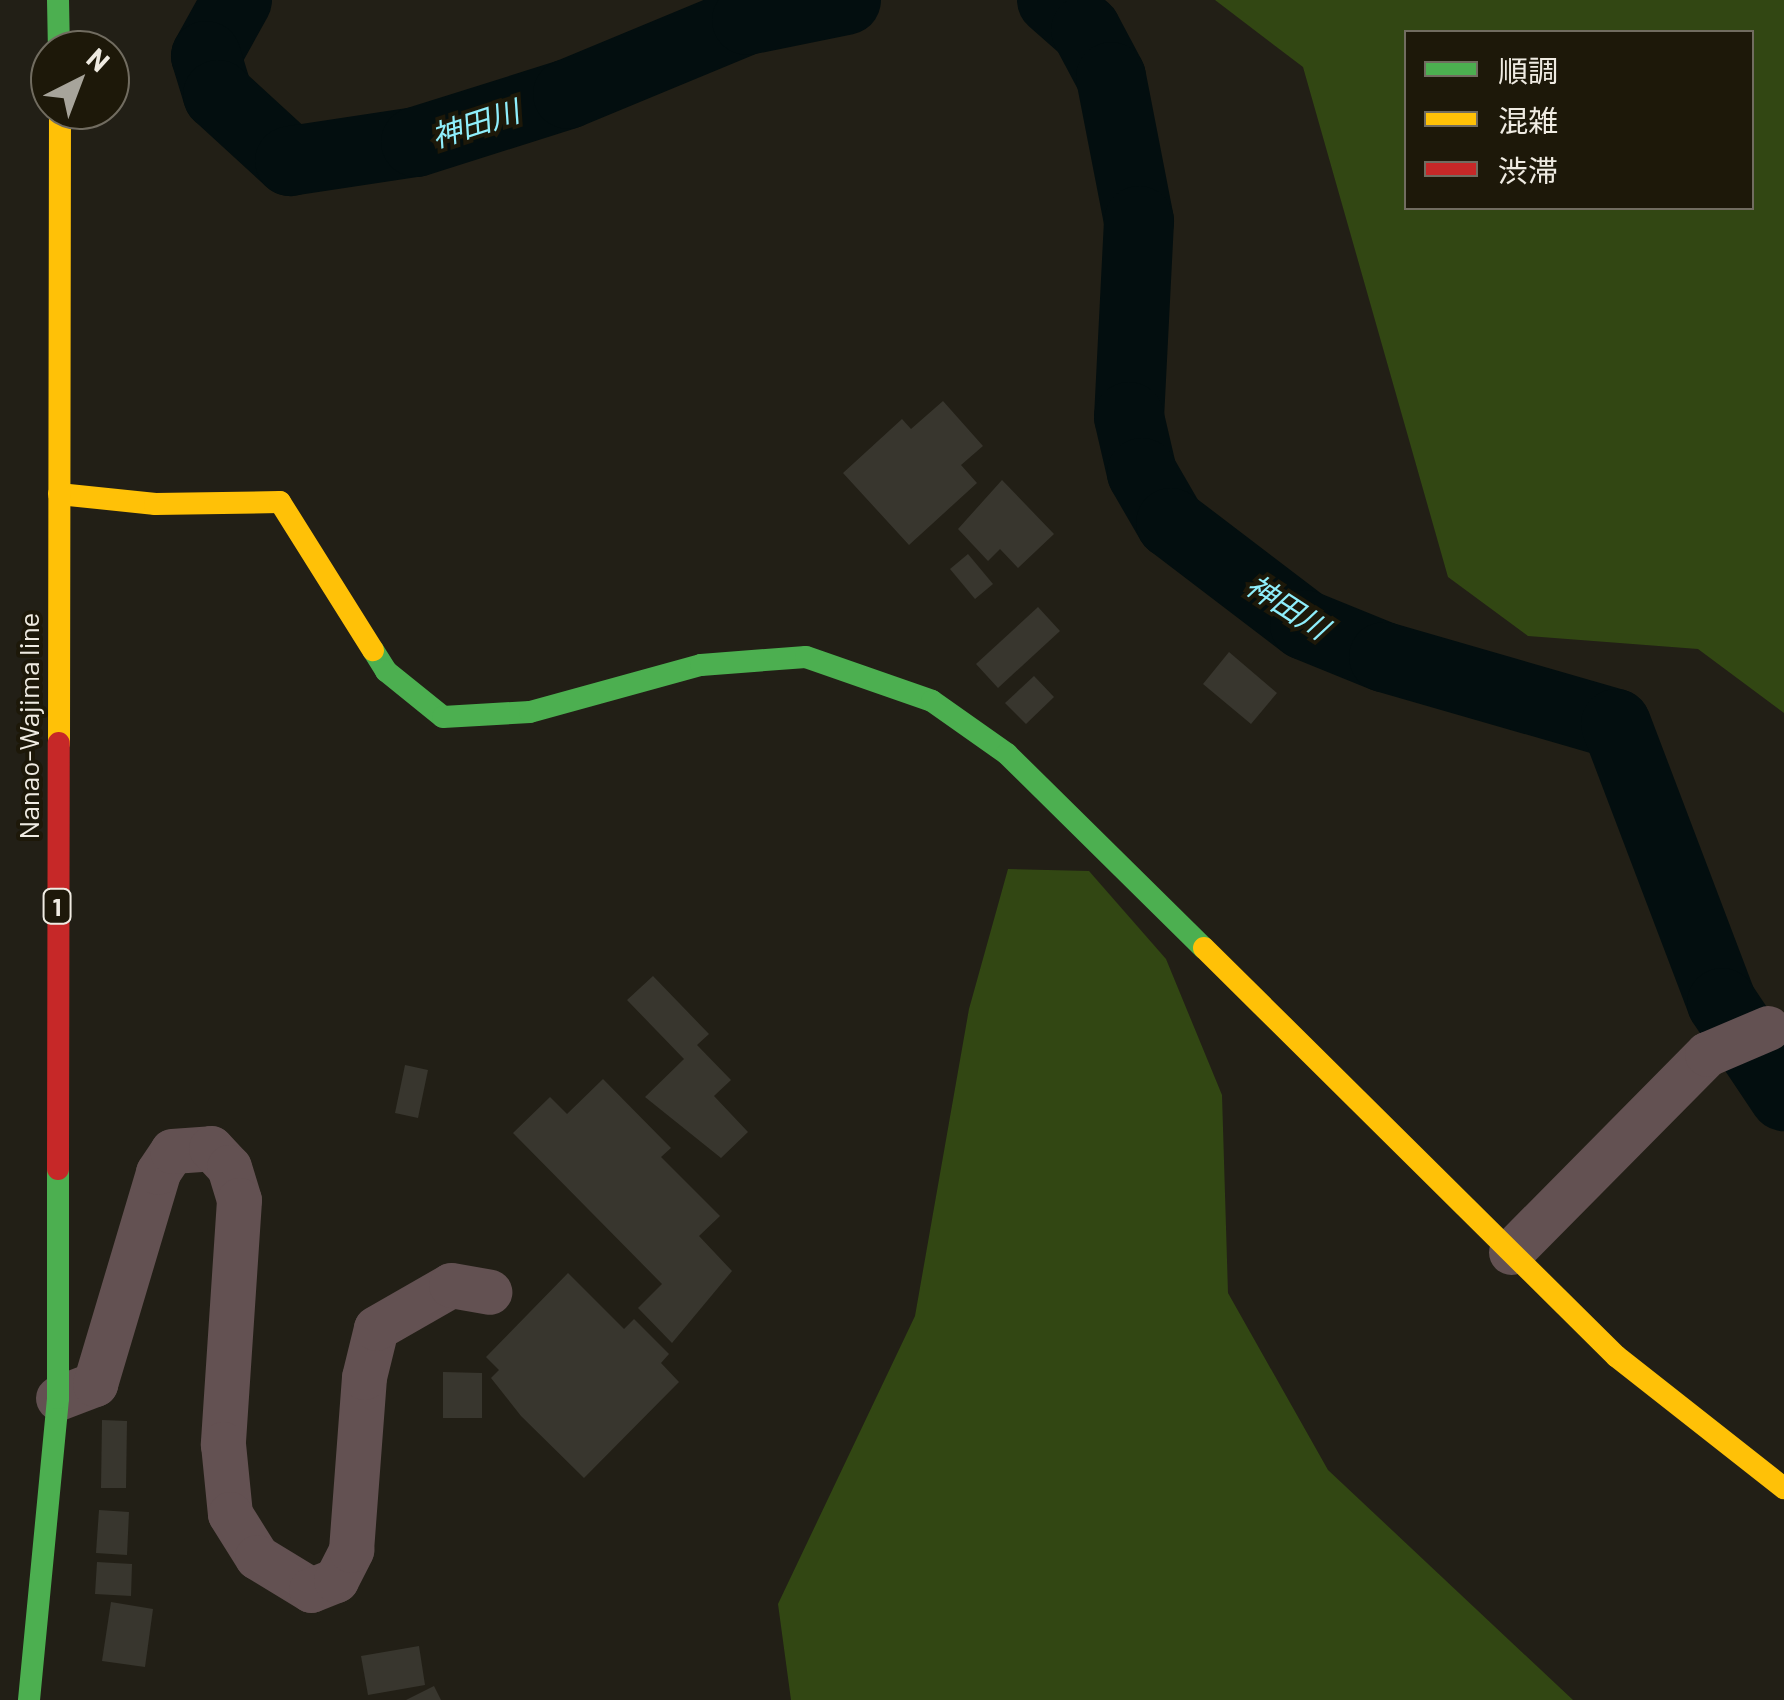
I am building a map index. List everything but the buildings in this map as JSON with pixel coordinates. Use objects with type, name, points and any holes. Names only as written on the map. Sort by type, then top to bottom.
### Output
[{"type":"street","points":[[58,0],[59,30]]},
{"type":"street","name":"Nanao-Wajima line","points":[[29,1700],[58,1398],[60,130]]},
{"type":"street","points":[[59,494],[155,504],[280,502],[386,671],[443,717],[530,712],[700,665],[806,656],[932,701],[1007,754],[1616,1356],[1784,1488]]},
{"type":"street","points":[[1511,1252],[1707,1054],[1768,1028]]},
{"type":"street","points":[[58,1398],[95,1384],[158,1172],[172,1151],[211,1148],[229,1166],[240,1200],[223,1444],[230,1514],[256,1557],[311,1590],[336,1580],[351,1550],[364,1376],[376,1328],[451,1285],[489,1292]]},
{"type":"green space","points":[[1215,0],[1784,0],[1784,713],[1698,649],[1528,636],[1448,577],[1303,67]]},
{"type":"green space","points":[[1008,869],[1089,871],[1166,959],[1222,1095],[1228,1293],[1328,1470],[1573,1700],[791,1700],[778,1604],[915,1316],[969,1009]]},
{"type":"waterway","name":"神田川","points":[[237,0],[206,56],[218,95],[290,161],[416,142],[568,94],[747,20],[846,0]]},
{"type":"waterway","name":"神田川","points":[[1052,0],[1086,30],[1111,77],[1139,221],[1129,417],[1142,473],[1171,523],[1305,625],[1384,657],[1616,724],[1722,1003],[1784,1096]]},
{"type":"traffic: fast","points":[[58,0],[59,30]]},
{"type":"traffic: fast","points":[[373,650],[386,671],[443,717],[530,712],[701,665],[806,657],[932,701],[1007,754],[1204,948]]},
{"type":"traffic: fast","points":[[29,1700],[58,1398],[58,1169]]},
{"type":"traffic: slow","points":[[59,743],[60,130]]},
{"type":"traffic: slow","points":[[59,494],[155,504],[280,502],[373,650]]},
{"type":"traffic: slow","points":[[1204,948],[1616,1356],[1784,1488]]},
{"type":"traffic: jam","points":[[58,1169],[59,743]]}]
